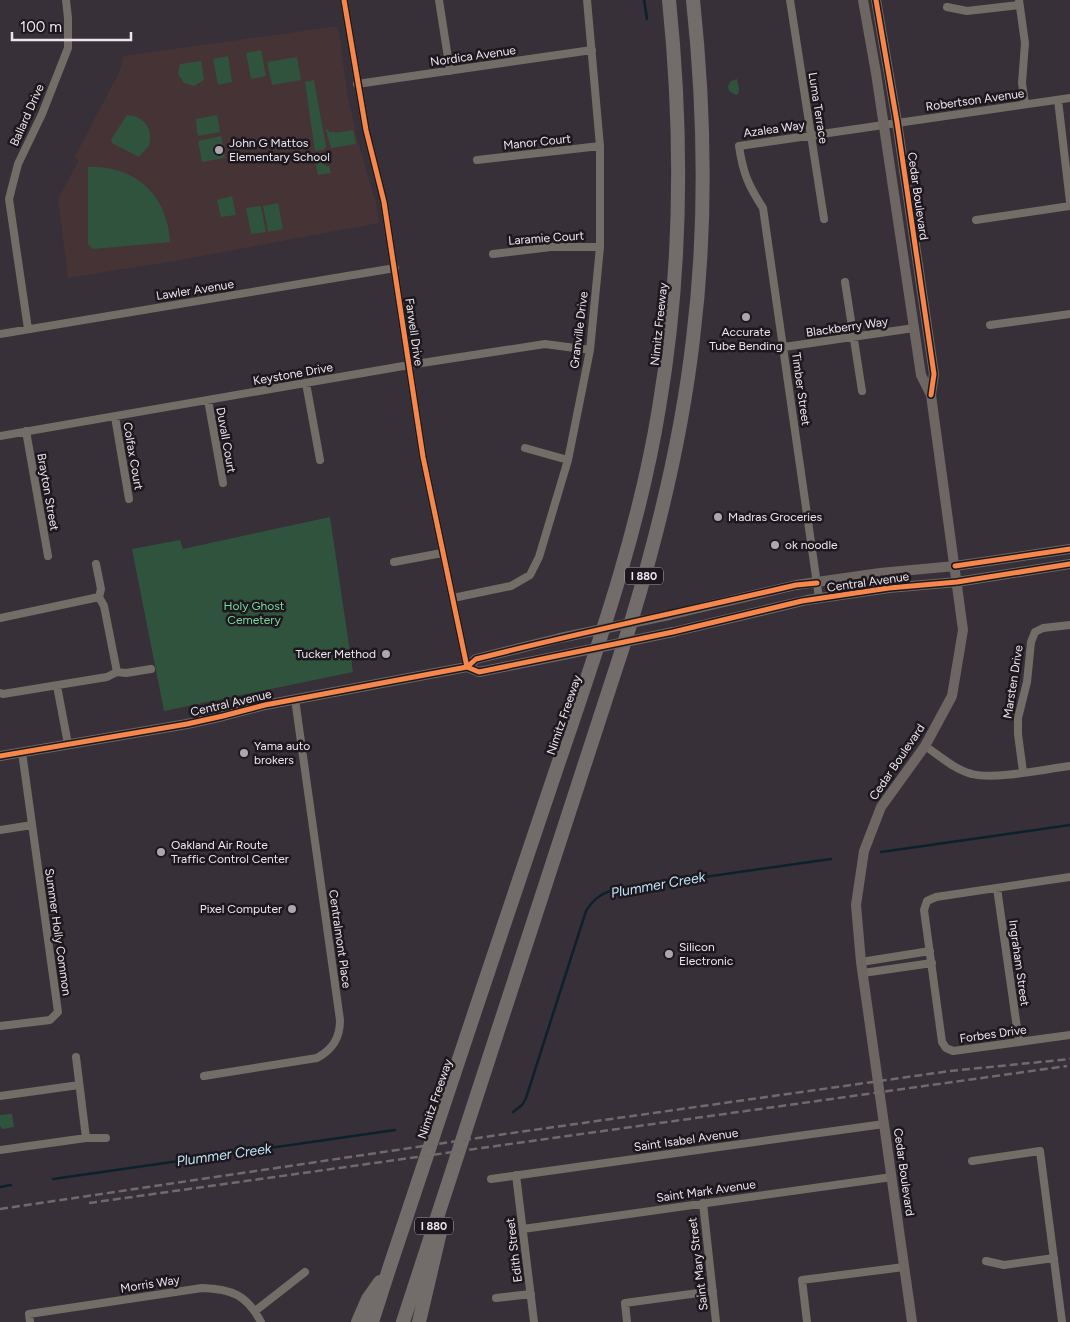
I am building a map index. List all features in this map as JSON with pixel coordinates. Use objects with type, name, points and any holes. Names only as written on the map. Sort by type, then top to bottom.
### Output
[{"type":"highway","name":"Nimitz Freeway","points":[[372,1322],[588,673],[626,551],[645,479],[669,335],[676,252],[679,182],[678,110],[669,0]]},
{"type":"highway","name":"I 880","points":[[403,1322],[650,560],[670,475],[693,340],[700,263],[703,184],[702,108],[693,0]]},
{"type":"highway","points":[[419,1322],[464,1130]]},
{"type":"highway","points":[[358,1322],[368,1300],[389,1269]]},
{"type":"main road","name":"Cedar Boulevard","points":[[863,0],[884,124],[921,375],[931,395]]},
{"type":"main road","name":"Cedar Boulevard","points":[[876,0],[897,122],[934,374],[931,395],[963,630],[952,696],[926,746],[881,807],[864,851],[856,905],[861,962],[912,1322]]},
{"type":"main road","name":"Central Avenue","points":[[0,756],[224,716],[294,699],[466,667],[476,659],[560,638],[796,585],[880,573],[955,566],[1070,549]]},
{"type":"main road","name":"Central Avenue","points":[[466,667],[479,672],[673,632],[820,598],[890,588],[957,582],[1070,564]]},
{"type":"street","name":"Ballard Drive","points":[[28,329],[9,198],[18,164],[42,114],[68,48],[66,0]]},
{"type":"street","name":"Farwell Drive","points":[[344,0],[366,130],[384,202],[423,457],[466,667]]},
{"type":"street","points":[[439,0],[450,71]]},
{"type":"street","name":"Granville Drive","points":[[453,598],[511,586],[530,575],[539,557],[568,460],[590,350],[600,247],[600,146],[587,0]]},
{"type":"street","name":"Luma Terrace","points":[[790,0],[824,219]]},
{"type":"street","points":[[947,7],[967,11],[1019,3],[1025,42],[1022,83],[1025,104]]},
{"type":"street","name":"Nordica Avenue","points":[[357,84],[592,50]]},
{"type":"street","name":"Robertson Avenue","points":[[884,124],[1070,98]]},
{"type":"street","points":[[1058,100],[1070,202]]},
{"type":"street","name":"Azalea Way","points":[[749,187],[738,146],[884,124]]},
{"type":"street","name":"Manor Court","points":[[477,160],[600,146]]},
{"type":"street","name":"Timber Street","points":[[749,187],[763,208],[820,598]]},
{"type":"street","points":[[976,220],[1070,206]]},
{"type":"street","name":"Laramie Court","points":[[493,254],[551,247],[600,247]]},
{"type":"street","name":"Lawler Avenue","points":[[0,334],[395,268]]},
{"type":"street","points":[[845,282],[862,391]]},
{"type":"street","points":[[990,325],[1070,314]]},
{"type":"street","name":"Blackberry Way","points":[[784,347],[914,328]]},
{"type":"street","name":"Keystone Drive","points":[[0,436],[409,365],[545,344],[590,350]]},
{"type":"street","points":[[306,383],[320,460]]},
{"type":"street","name":"Duvall Court","points":[[208,400],[223,483]]},
{"type":"street","name":"Colfax Court","points":[[115,417],[129,499]]},
{"type":"street","name":"Brayton Street","points":[[26,431],[48,556]]},
{"type":"street","points":[[525,448],[568,460]]},
{"type":"street","points":[[394,562],[442,553]]},
{"type":"street","points":[[96,564],[101,590],[99,597],[104,606],[117,672]]},
{"type":"street","points":[[0,618],[99,597]]},
{"type":"street","name":"Marsten Drive","points":[[1023,772],[1018,718],[1027,682],[1031,642],[1035,632],[1043,628],[1070,625]]},
{"type":"street","points":[[0,693],[57,686],[107,677],[117,672],[126,673],[151,669]]},
{"type":"street","points":[[57,686],[68,744]]},
{"type":"street","name":"Centralmont Place","points":[[204,1076],[317,1058],[331,1048],[340,1032],[321,879],[294,699]]},
{"type":"street","points":[[926,746],[956,768],[972,774],[986,776],[1070,766]]},
{"type":"street","name":"Summer Holly Common","points":[[0,1026],[50,1020],[58,1012],[22,752]]},
{"type":"street","points":[[0,830],[32,825]]},
{"type":"street","name":"Forbes Drive","points":[[1070,877],[936,897],[927,901],[924,910],[942,1042],[946,1048],[953,1051],[1070,1035]]},
{"type":"street","name":"Ingraham Street","points":[[997,888],[1019,1042]]},
{"type":"street","points":[[861,962],[930,951]]},
{"type":"street","points":[[863,973],[932,963]]},
{"type":"street","points":[[76,1057],[86,1138]]},
{"type":"street","points":[[0,1096],[78,1085]]},
{"type":"street","name":"Saint Isabel Avenue","points":[[491,1179],[884,1124]]},
{"type":"street","points":[[0,1150],[86,1138],[106,1138]]},
{"type":"street","points":[[972,1161],[1040,1151],[1062,1322]]},
{"type":"street","name":"Edith Street","points":[[516,1175],[534,1322]]},
{"type":"street","name":"Saint Mark Avenue","points":[[523,1229],[892,1176]]},
{"type":"street","name":"Saint Mary Street","points":[[702,1203],[716,1322]]},
{"type":"street","points":[[986,1261],[1004,1265],[1054,1258]]},
{"type":"street","points":[[807,1322],[802,1280],[904,1267]]},
{"type":"street","points":[[255,1311],[305,1272]]},
{"type":"street","name":"Morris Way","points":[[29,1318],[202,1288],[220,1289],[241,1296],[255,1311],[261,1322]]},
{"type":"street","points":[[627,1322],[625,1303],[712,1291]]},
{"type":"street","points":[[496,1298],[531,1294]]},
{"type":"shaded area","name":"John G Mattos Elementary School","points":[[338,26],[348,98],[358,142],[376,203],[379,223],[175,261],[68,278],[58,199],[79,160],[74,158],[120,71],[123,56]]},
{"type":"green space","points":[[261,50],[266,76],[251,79],[246,53]]},
{"type":"green space","points":[[228,56],[232,82],[218,85],[213,59]]},
{"type":"green space","points":[[297,57],[301,80],[272,85],[267,62]]},
{"type":"green space","points":[[201,61],[204,80],[194,86],[184,83],[178,74],[180,64]]},
{"type":"green space","points":[[737,79],[739,90],[736,95],[729,91],[728,86],[731,81]]},
{"type":"green space","points":[[314,80],[326,147],[323,150],[315,151],[305,82]]},
{"type":"green space","points":[[127,115],[143,121],[149,129],[149,146],[139,157],[112,143],[111,140]]},
{"type":"green space","points":[[217,115],[220,132],[199,136],[196,119]]},
{"type":"green space","points":[[328,129],[329,132],[335,133],[353,130],[356,144],[331,148],[326,130]]},
{"type":"green space","points":[[221,136],[225,158],[202,162],[198,141]]},
{"type":"green space","points":[[316,154],[319,158],[327,158],[328,161],[324,164],[329,166],[331,173],[318,175],[314,155]]},
{"type":"green space","points":[[88,167],[120,171],[134,177],[146,186],[156,197],[163,210],[168,225],[170,242],[93,249],[88,244]]},
{"type":"green space","points":[[232,196],[236,215],[221,217],[217,200]]},
{"type":"green space","points":[[278,203],[283,229],[268,232],[263,206]]},
{"type":"green space","points":[[261,206],[266,232],[251,234],[246,208]]},
{"type":"green space","name":"Holy Ghost Cemetery","points":[[330,517],[353,672],[164,711],[132,549],[180,540],[183,549]]},
{"type":"green space","points":[[12,1114],[14,1127],[2,1129],[0,1126],[0,1115]]},
{"type":"waterway","points":[[644,0],[647,19]]},
{"type":"waterway","name":"Plummer Creek","points":[[881,852],[1070,825]]},
{"type":"waterway","name":"Plummer Creek","points":[[513,1112],[522,1105],[526,1098],[586,911],[597,898],[613,890],[831,859]]},
{"type":"waterway","name":"Plummer Creek","points":[[53,1179],[395,1130]]},
{"type":"waterway","name":"Plummer Creek","points":[[0,1187],[11,1185]]},
{"type":"railway","points":[[0,1209],[498,1135],[950,1071],[1070,1059]]},
{"type":"railway","points":[[89,1203],[1067,1066]]},
{"type":"cycle path","points":[[344,0],[366,130],[384,202],[423,457],[467,667]]},
{"type":"cycle path","points":[[876,0],[897,122],[934,374],[931,395]]},
{"type":"cycle path","points":[[955,566],[1070,549]]},
{"type":"cycle path","points":[[467,667],[479,672],[673,632],[802,601],[889,588],[957,582],[1070,564]]},
{"type":"cycle path","points":[[0,756],[187,724],[265,705],[467,667],[476,659],[516,649],[796,585],[817,583]]},
{"type":"place","name":"John G Mattos Elementary School","points":[[219,150]]},
{"type":"place","name":"Accurate Tube Bending","points":[[746,317]]},
{"type":"place","name":"Madras Groceries","points":[[718,517]]},
{"type":"place","name":"ok noodle","points":[[775,545]]},
{"type":"place","name":"Tucker Method","points":[[386,654]]},
{"type":"place","name":"Yama auto brokers","points":[[244,753]]},
{"type":"place","name":"Oakland Air Route Traffic Control Center","points":[[161,852]]},
{"type":"place","name":"Pixel Computer","points":[[292,909]]},
{"type":"place","name":"Silicon Electronic","points":[[669,954]]}]
